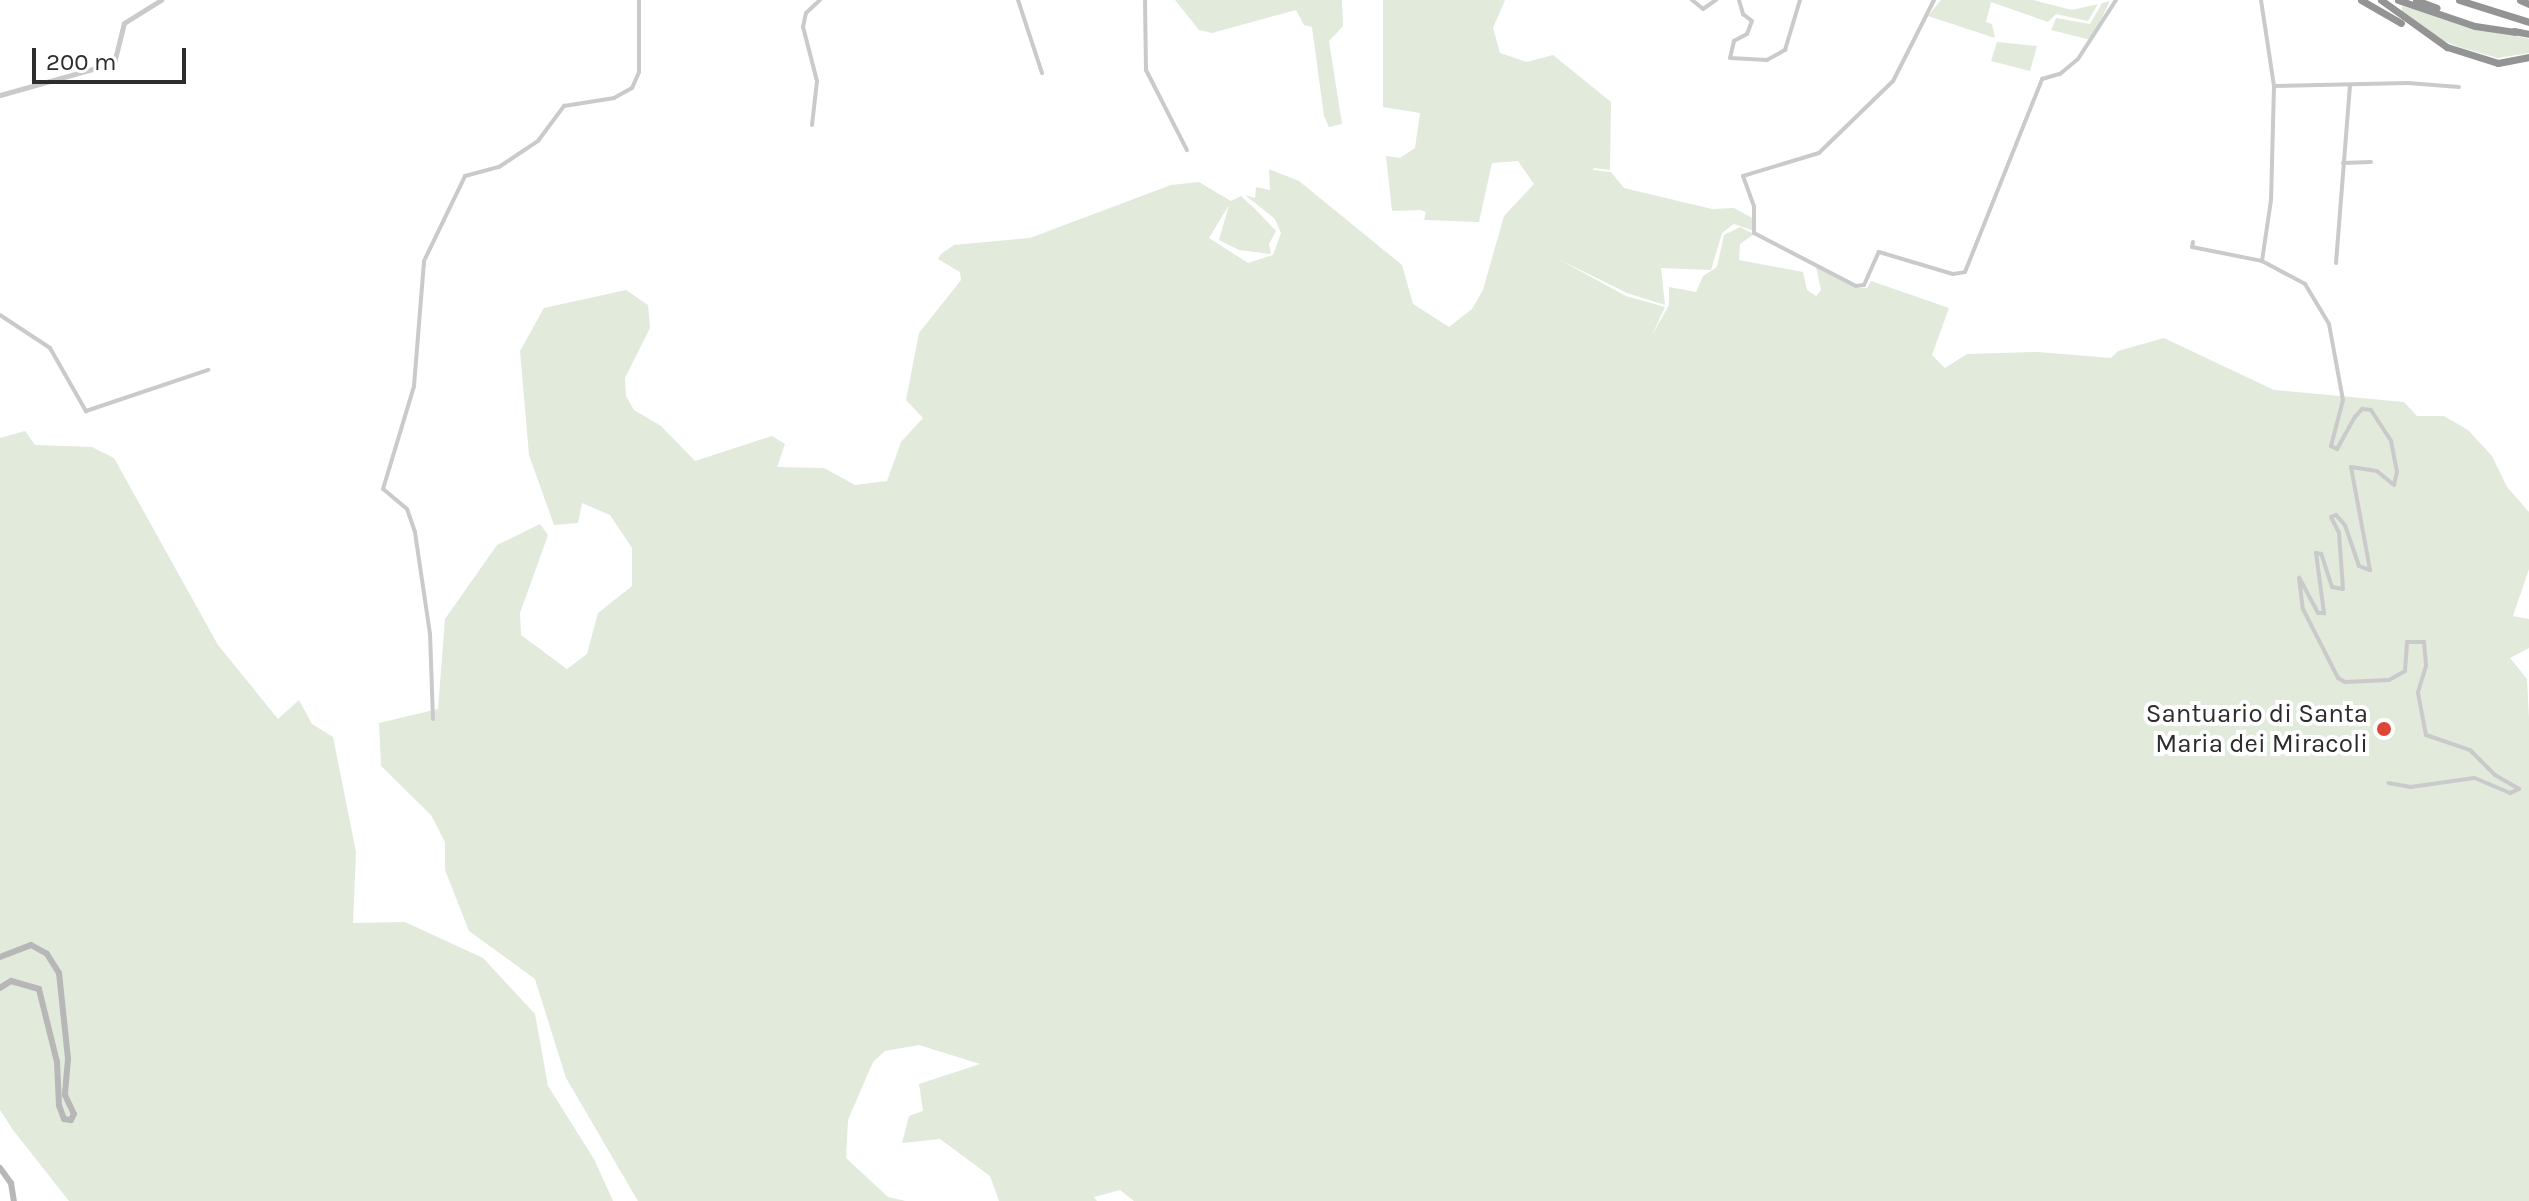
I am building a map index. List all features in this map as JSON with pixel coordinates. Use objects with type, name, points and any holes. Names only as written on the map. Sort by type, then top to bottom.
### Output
[{"type":"highway","points":[[2361,0],[2430,39],[2490,61],[2512,63],[2529,57]]},
{"type":"highway","points":[[2381,0],[2430,39]]},
{"type":"highway","points":[[2398,0],[2475,26],[2529,34]]},
{"type":"highway","points":[[2416,0],[2515,32]]},
{"type":"highway","points":[[2459,0],[2529,22]]},
{"type":"highway","points":[[2520,0],[2529,4]]},
{"type":"main road","points":[[0,957],[31,945],[47,954],[59,973],[68,1059],[65,1095],[74,1114],[71,1120],[64,1119],[59,1105],[57,1062],[39,989],[11,981],[0,988]]},
{"type":"main road","points":[[0,1168],[11,1183],[14,1201]]},
{"type":"street","points":[[0,95],[105,66],[118,55],[124,23],[161,0]]},
{"type":"street","points":[[433,719],[430,634],[415,532],[407,509],[383,489],[414,386],[424,261],[465,176],[499,167],[538,141],[564,106],[614,98],[632,88],[639,72],[639,0]]},
{"type":"street","points":[[812,125],[817,81],[803,27],[806,13],[820,0]]},
{"type":"street","points":[[1018,0],[1042,73]]},
{"type":"street","points":[[1145,0],[1146,70],[1187,150]]},
{"type":"street","points":[[1692,0],[1703,9],[1716,0]]},
{"type":"street","points":[[1739,0],[1743,14],[1752,21],[1747,34],[1734,41],[1730,58],[1777,57],[1785,50],[1800,0]]},
{"type":"street","points":[[1934,0],[1893,81],[1819,153],[1790,166],[1752,171],[1742,183],[1754,206],[1754,233],[1856,286],[1864,285],[1879,252],[1961,274],[2042,79],[2060,74],[2078,59],[2116,0]]},
{"type":"street","points":[[2261,0],[2274,86],[2271,200],[2262,261]]},
{"type":"street","points":[[2274,86],[2459,87]]},
{"type":"street","points":[[2336,263],[2350,86]]},
{"type":"street","points":[[2343,163],[2371,162]]},
{"type":"street","points":[[2193,242],[2192,247],[2262,261],[2305,284],[2329,324],[2343,400],[2331,446],[2337,449],[2362,409],[2371,410],[2391,441],[2397,472],[2394,485],[2360,465],[2349,472],[2362,506],[2370,570],[2359,566],[2345,525],[2336,515],[2331,517],[2339,533],[2343,589],[2332,587],[2321,554],[2312,556],[2324,613],[2318,613],[2304,582],[2299,578],[2297,582],[2315,638],[2338,678],[2366,683],[2405,671],[2407,642],[2422,641],[2426,666],[2418,693],[2426,735],[2470,750],[2495,775],[2519,789],[2510,793],[2474,778],[2411,787],[2388,783]]},
{"type":"street","points":[[0,315],[50,348],[86,411],[208,370]]},
{"type":"green space","points":[[1175,0],[1342,0],[1343,26],[1329,41],[1342,124],[1329,127],[1324,116],[1312,27],[1304,25],[1296,10],[1212,33],[1199,30]]},
{"type":"green space","points":[[1383,0],[1505,0],[1493,28],[1500,53],[1527,62],[1553,55],[1611,102],[1610,170],[1593,170],[1611,172],[1624,188],[1712,209],[1734,208],[1754,219],[1754,231],[1734,224],[1722,233],[1711,270],[1661,268],[1665,305],[1627,293],[1558,259],[1626,296],[1665,307],[1652,335],[1669,305],[1669,287],[1696,292],[1703,276],[1717,267],[1724,235],[1740,227],[1754,234],[1740,244],[1739,260],[1803,272],[1807,290],[1816,296],[1821,290],[1816,267],[1855,288],[1867,288],[1871,281],[1949,308],[1932,355],[1945,368],[1967,354],[2038,352],[2111,358],[2118,351],[2164,338],[2274,390],[2404,402],[2417,416],[2444,416],[2468,430],[2492,456],[2507,487],[2529,512],[2529,569],[2513,616],[2529,619],[2529,648],[2510,658],[2527,679],[2529,719],[2529,1201],[1134,1201],[1120,1190],[1094,1197],[1097,1201],[999,1201],[990,1176],[940,1139],[902,1143],[909,1116],[923,1111],[919,1084],[980,1064],[919,1045],[885,1051],[873,1062],[848,1120],[846,1158],[888,1197],[906,1201],[638,1201],[566,1078],[535,979],[469,931],[445,870],[445,842],[431,815],[381,766],[379,723],[438,709],[445,619],[497,545],[540,524],[548,535],[520,613],[521,635],[567,669],[587,654],[598,613],[632,586],[632,548],[610,515],[582,503],[578,523],[554,525],[529,455],[520,351],[544,308],[626,290],[648,305],[650,328],[625,378],[626,396],[634,410],[661,426],[695,461],[772,436],[785,444],[777,467],[824,468],[855,485],[887,481],[901,442],[923,418],[906,400],[919,333],[961,280],[960,272],[938,259],[941,254],[954,245],[1030,238],[1171,185],[1199,182],[1231,201],[1241,196],[1255,209],[1276,231],[1269,244],[1271,254],[1239,250],[1219,240],[1229,205],[1209,238],[1248,263],[1273,255],[1281,233],[1275,219],[1245,195],[1255,198],[1256,187],[1270,190],[1269,169],[1299,181],[1402,265],[1413,304],[1449,327],[1472,309],[1483,290],[1504,216],[1534,184],[1518,161],[1492,163],[1479,222],[1424,220],[1426,212],[1420,210],[1392,211],[1386,156],[1400,158],[1415,148],[1420,113],[1383,107]]},
{"type":"green space","points":[[1941,0],[2033,0],[2072,10],[2098,4],[2088,21],[2056,14],[2048,22],[1991,2],[1986,22],[1992,24],[1995,38],[1928,16]]},
{"type":"green space","points":[[2110,1],[2091,40],[2051,30],[2056,18],[2090,24],[2102,3]]},
{"type":"green space","points":[[2402,6],[2529,39],[2529,53],[2498,58],[2459,47],[2435,37],[2402,13]]},
{"type":"green space","points":[[1997,42],[2037,46],[2030,71],[1991,61]]},
{"type":"green space","points":[[25,431],[35,445],[92,447],[114,458],[218,645],[278,719],[299,700],[312,724],[333,737],[356,852],[353,923],[405,922],[483,958],[535,1014],[548,1086],[594,1159],[613,1201],[69,1201],[13,1130],[0,1110],[0,438]]},
{"type":"place","name":"Santuario di Santa Maria dei Miracoli","points":[[2384,729]]}]
